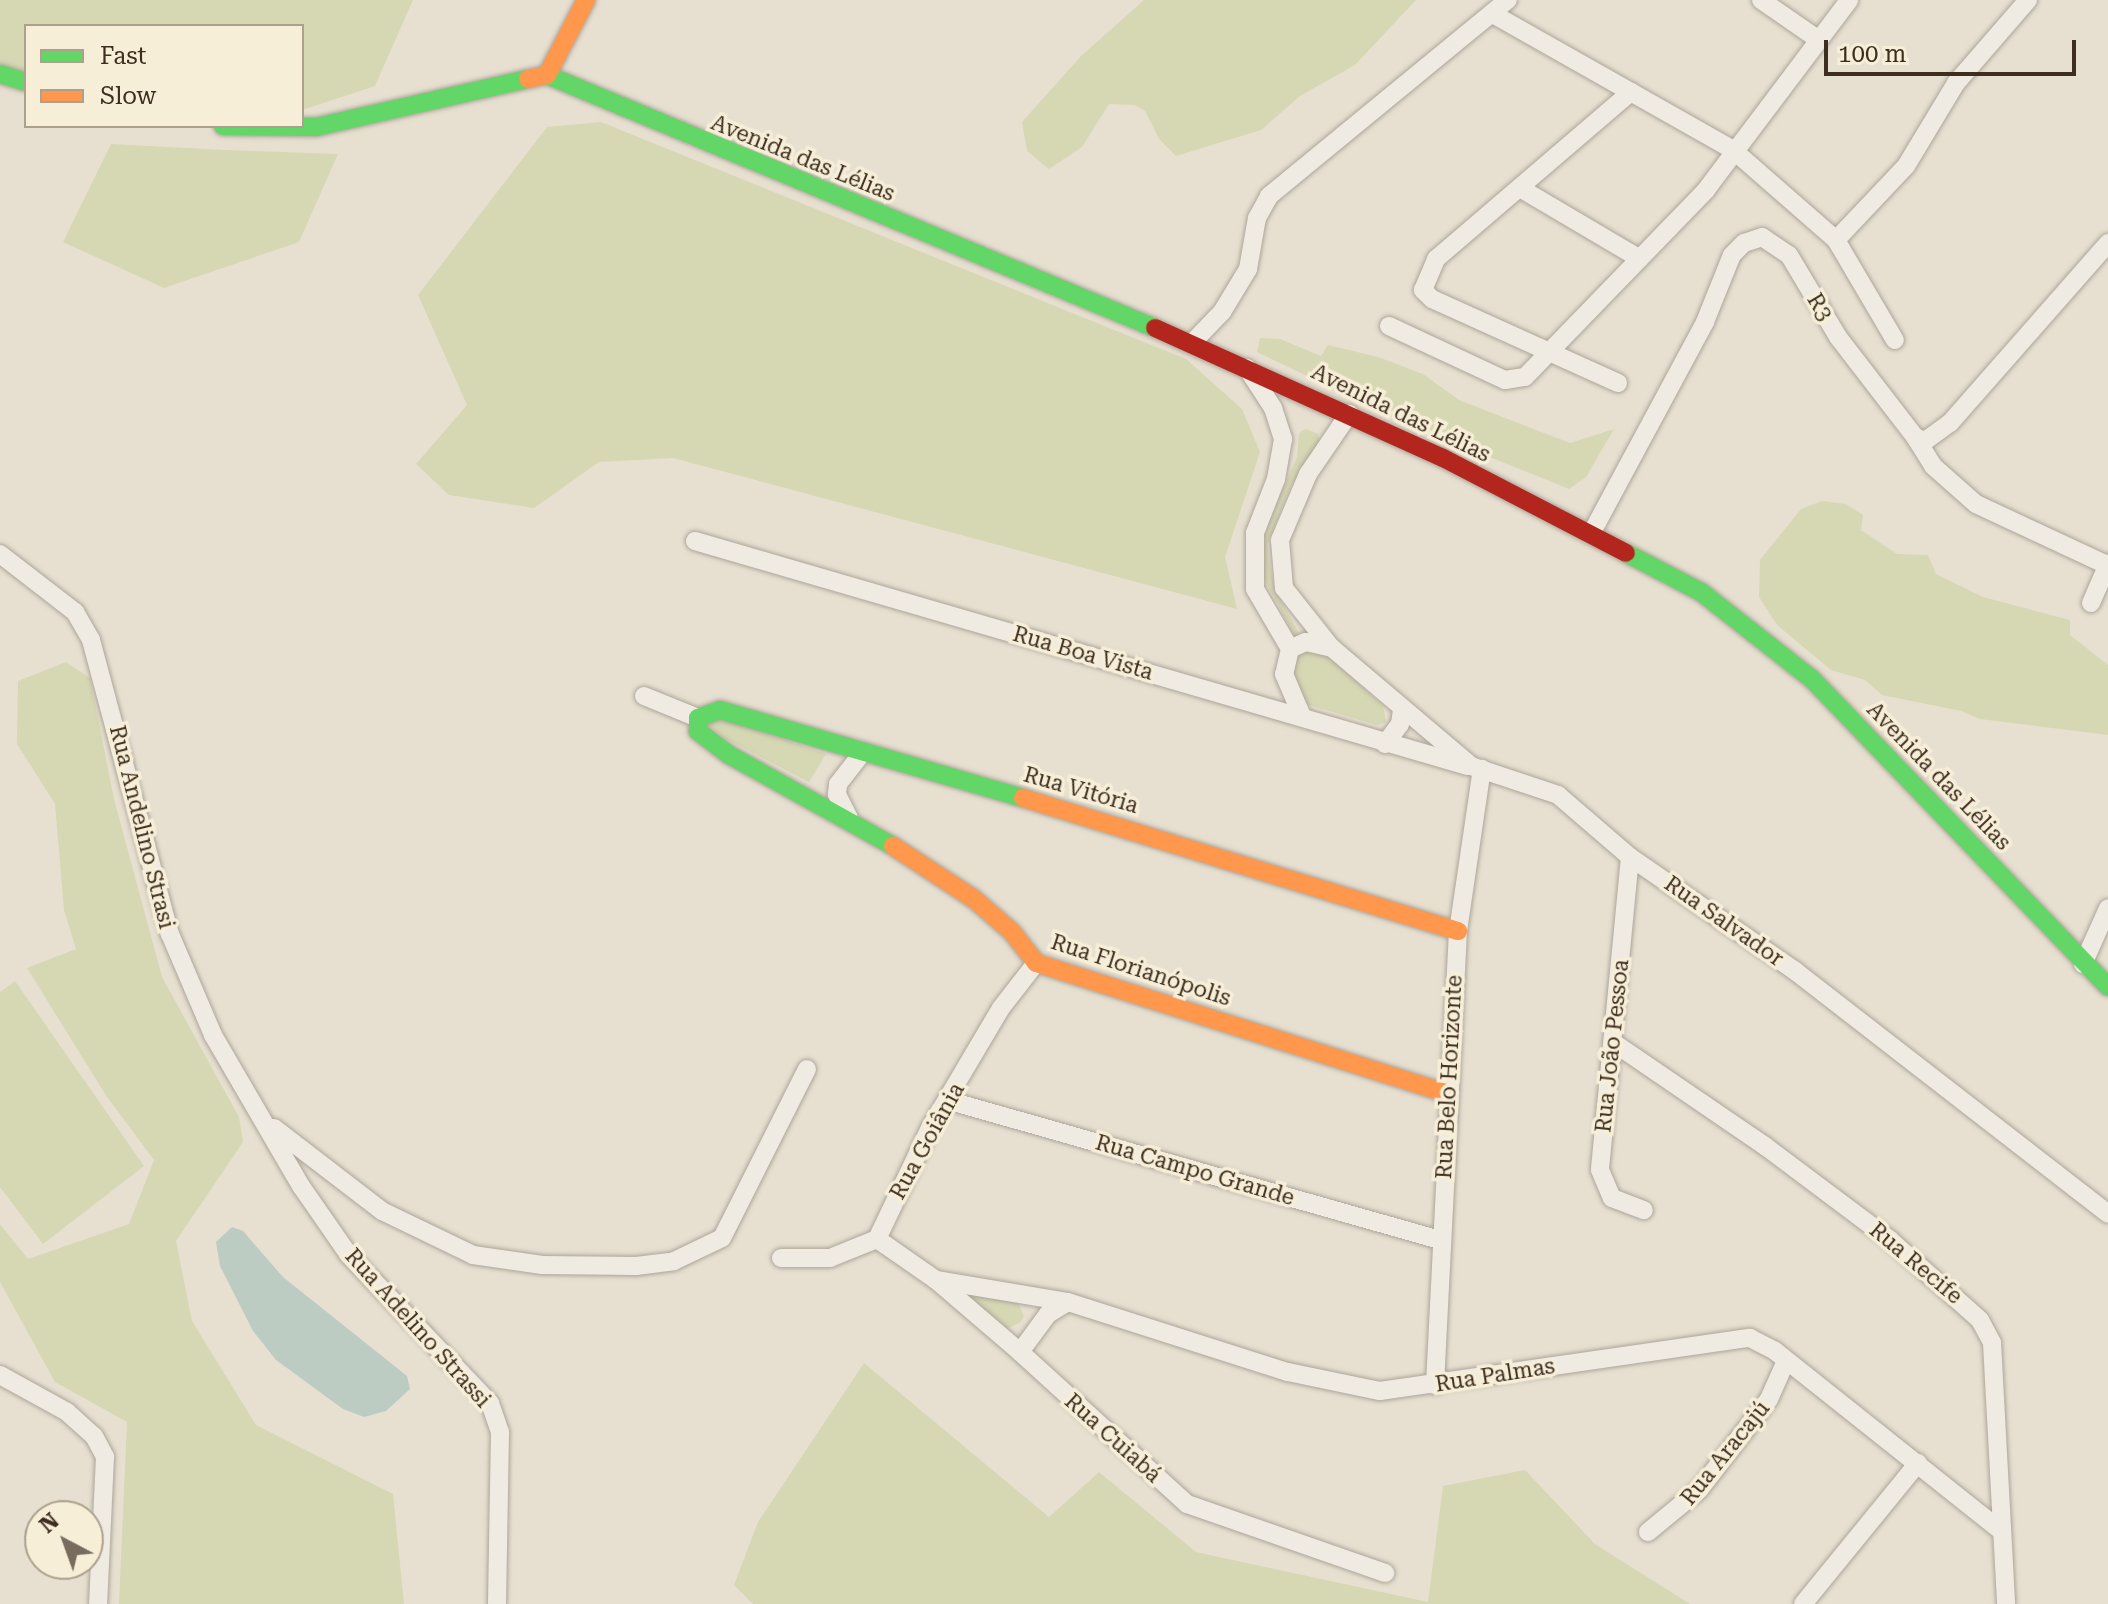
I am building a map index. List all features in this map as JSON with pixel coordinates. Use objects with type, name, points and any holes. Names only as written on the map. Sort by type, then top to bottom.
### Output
[{"type":"street","points":[[304,127],[316,127],[547,75],[586,0]]},
{"type":"street","points":[[1193,342],[1222,312],[1248,269],[1257,218],[1269,196],[1508,0]]},
{"type":"street","points":[[1761,0],[1819,40]]},
{"type":"street","points":[[1389,326],[1505,380],[1525,377],[1706,190],[1733,150],[1849,0]]},
{"type":"street","points":[[1836,240],[1906,166],[1956,83],[2028,0]]},
{"type":"street","points":[[1493,14],[1733,150],[1836,240],[1895,340]]},
{"type":"street","points":[[0,74],[24,81]]},
{"type":"street","name":"Avenida das Lélias","points":[[547,75],[766,170],[1246,365],[1591,534],[1701,592],[1775,646],[2108,987]]},
{"type":"street","points":[[1618,383],[1423,290],[1424,276],[1436,259],[1631,92]]},
{"type":"street","points":[[1520,188],[1640,259]]},
{"type":"street","name":"R3","points":[[1591,534],[1705,322],[1732,255],[1753,238],[1771,239],[1789,255],[1838,337],[1915,437],[1933,466],[1976,504],[2108,565]]},
{"type":"street","points":[[1915,437],[1931,440],[1950,423],[2108,243]]},
{"type":"street","points":[[1246,365],[1273,408],[1283,439],[1276,479],[1255,533],[1252,569],[1260,602],[1290,649],[1284,674],[1301,714]]},
{"type":"street","name":"Rua Salvador","points":[[1349,414],[1308,474],[1285,521],[1279,548],[1280,571],[1291,603],[1332,648],[1476,768],[1558,795],[1630,857],[1795,971],[2108,1214]]},
{"type":"street","name":"Rua Boa Vista","points":[[695,541],[1301,714],[1385,744],[1476,768]]},
{"type":"street","name":"Rua Andelino Strasi","points":[[0,554],[49,590],[86,628],[183,975],[265,1121]]},
{"type":"street","points":[[2091,603],[2108,565]]},
{"type":"street","points":[[1290,649],[1306,642],[1332,648]]},
{"type":"street","points":[[644,696],[697,722]]},
{"type":"street","points":[[1385,744],[1400,724],[1402,709]]},
{"type":"street","name":"Rua Vitória","points":[[697,722],[720,710],[1229,858],[1458,931]]},
{"type":"street","name":"Rua Florianópolis","points":[[697,722],[728,754],[849,818],[974,899],[1012,932],[1036,963],[1446,1093]]},
{"type":"street","points":[[849,818],[839,801],[838,784],[862,753]]},
{"type":"street","name":"Rua Belo Horizonte","points":[[1435,1385],[1446,1093],[1458,931],[1476,768]]},
{"type":"street","name":"Rua João Pessoa","points":[[1630,857],[1602,1183],[1612,1198],[1644,1210]]},
{"type":"street","points":[[2083,964],[2108,908]]},
{"type":"street","name":"Rua Goiânia","points":[[877,1239],[911,1164],[1001,1008],[1036,963]]},
{"type":"street","name":"Rua Recife","points":[[1614,1043],[1878,1231],[1980,1320],[1992,1343],[2006,1604]]},
{"type":"street","points":[[265,1121],[382,1211],[473,1255],[542,1265],[636,1266],[674,1261],[722,1238],[807,1069]]},
{"type":"street","name":"Rua Campo Grande","points":[[950,1101],[1440,1240]]},
{"type":"street","name":"Rua Adelino Strassi","points":[[265,1121],[301,1186],[369,1281],[490,1403],[500,1432],[497,1604]]},
{"type":"street","points":[[781,1258],[830,1258],[877,1239]]},
{"type":"street","name":"Rua Cuiabá","points":[[877,1239],[936,1280],[1187,1504],[1385,1573]]},
{"type":"street","name":"Rua Palmas","points":[[936,1280],[1068,1302],[1331,1382],[1380,1391],[1435,1385],[1738,1336],[1763,1342],[2001,1531]]},
{"type":"street","points":[[1020,1352],[1048,1314],[1068,1302]]},
{"type":"street","name":"Rua Aracajú","points":[[1648,1532],[1699,1490],[1769,1399],[1786,1361]]},
{"type":"street","points":[[0,1375],[67,1412],[94,1436],[105,1457],[98,1604]]},
{"type":"street","points":[[1803,1604],[1918,1463]]},
{"type":"green space","points":[[0,0],[413,0],[375,86],[304,109],[304,24],[24,24],[24,81],[0,74]]},
{"type":"green space","points":[[1144,0],[1416,0],[1355,65],[1300,96],[1261,130],[1176,156],[1159,139],[1145,111],[1135,105],[1109,104],[1082,147],[1049,169],[1027,151],[1022,122],[1081,56]]},
{"type":"green space","points":[[601,122],[1186,359],[1242,409],[1260,452],[1225,557],[1237,609],[673,458],[599,462],[534,508],[449,495],[416,464],[467,405],[418,295],[547,127]]},
{"type":"green space","points":[[111,144],[338,154],[299,242],[164,288],[63,242]]},
{"type":"green space","points":[[1260,338],[1280,339],[1321,356],[1328,345],[1378,357],[1423,374],[1459,400],[1570,443],[1614,429],[1586,477],[1569,489],[1403,422],[1257,352]]},
{"type":"green space","points":[[1306,429],[1318,434],[1320,445],[1290,487],[1267,545],[1274,588],[1299,633],[1295,637],[1262,575],[1264,532],[1297,457],[1299,433]]},
{"type":"green space","points":[[1822,501],[1846,504],[1863,515],[1861,530],[1897,554],[1928,555],[1936,574],[1983,597],[2070,620],[2070,635],[2108,665],[2108,735],[1980,719],[1961,711],[1882,695],[1865,680],[1831,670],[1777,625],[1759,597],[1760,560],[1801,509]]},
{"type":"green space","points":[[1300,649],[1323,652],[1383,706],[1386,722],[1377,725],[1309,705],[1293,690],[1291,672]]},
{"type":"green space","points":[[66,662],[90,678],[114,799],[162,977],[239,1117],[243,1142],[176,1241],[192,1321],[256,1425],[393,1494],[404,1604],[119,1604],[127,1422],[55,1382],[0,1282],[0,1224],[28,1259],[129,1224],[154,1160],[107,1097],[27,968],[76,949],[64,910],[55,804],[17,744],[18,681]]},
{"type":"green space","points":[[712,715],[826,754],[809,782],[726,739],[710,726]]},
{"type":"green space","points":[[15,981],[144,1166],[43,1244],[0,1187],[0,992]]},
{"type":"green space","points":[[963,1288],[1018,1303],[1024,1316],[1020,1323],[1005,1329],[965,1298]]},
{"type":"green space","points":[[864,1363],[1049,1517],[1099,1472],[1196,1552],[1428,1602],[1443,1486],[1525,1470],[1595,1544],[1690,1604],[753,1604],[734,1585],[758,1522]]},
{"type":"shaded area","points":[[232,1227],[243,1231],[283,1277],[407,1376],[410,1389],[386,1411],[364,1417],[343,1409],[276,1360],[253,1331],[220,1266],[216,1242]]},
{"type":"traffic: fast","points":[[0,74],[24,81]]},
{"type":"traffic: fast","points":[[547,75],[1155,328]]},
{"type":"traffic: fast","points":[[304,127],[316,127],[528,79]]},
{"type":"traffic: fast","points":[[1626,553],[1701,592],[1812,679],[2108,987]]},
{"type":"traffic: fast","points":[[893,846],[728,754],[698,731],[698,718],[720,710],[1023,798]]},
{"type":"traffic: slow","points":[[528,79],[547,75],[586,0]]},
{"type":"traffic: slow","points":[[1023,798],[1458,931]]},
{"type":"traffic: slow","points":[[893,846],[974,899],[1012,932],[1036,963],[1446,1093]]},
{"type":"traffic: jam","points":[[1155,328],[1443,458],[1626,553]]}]
